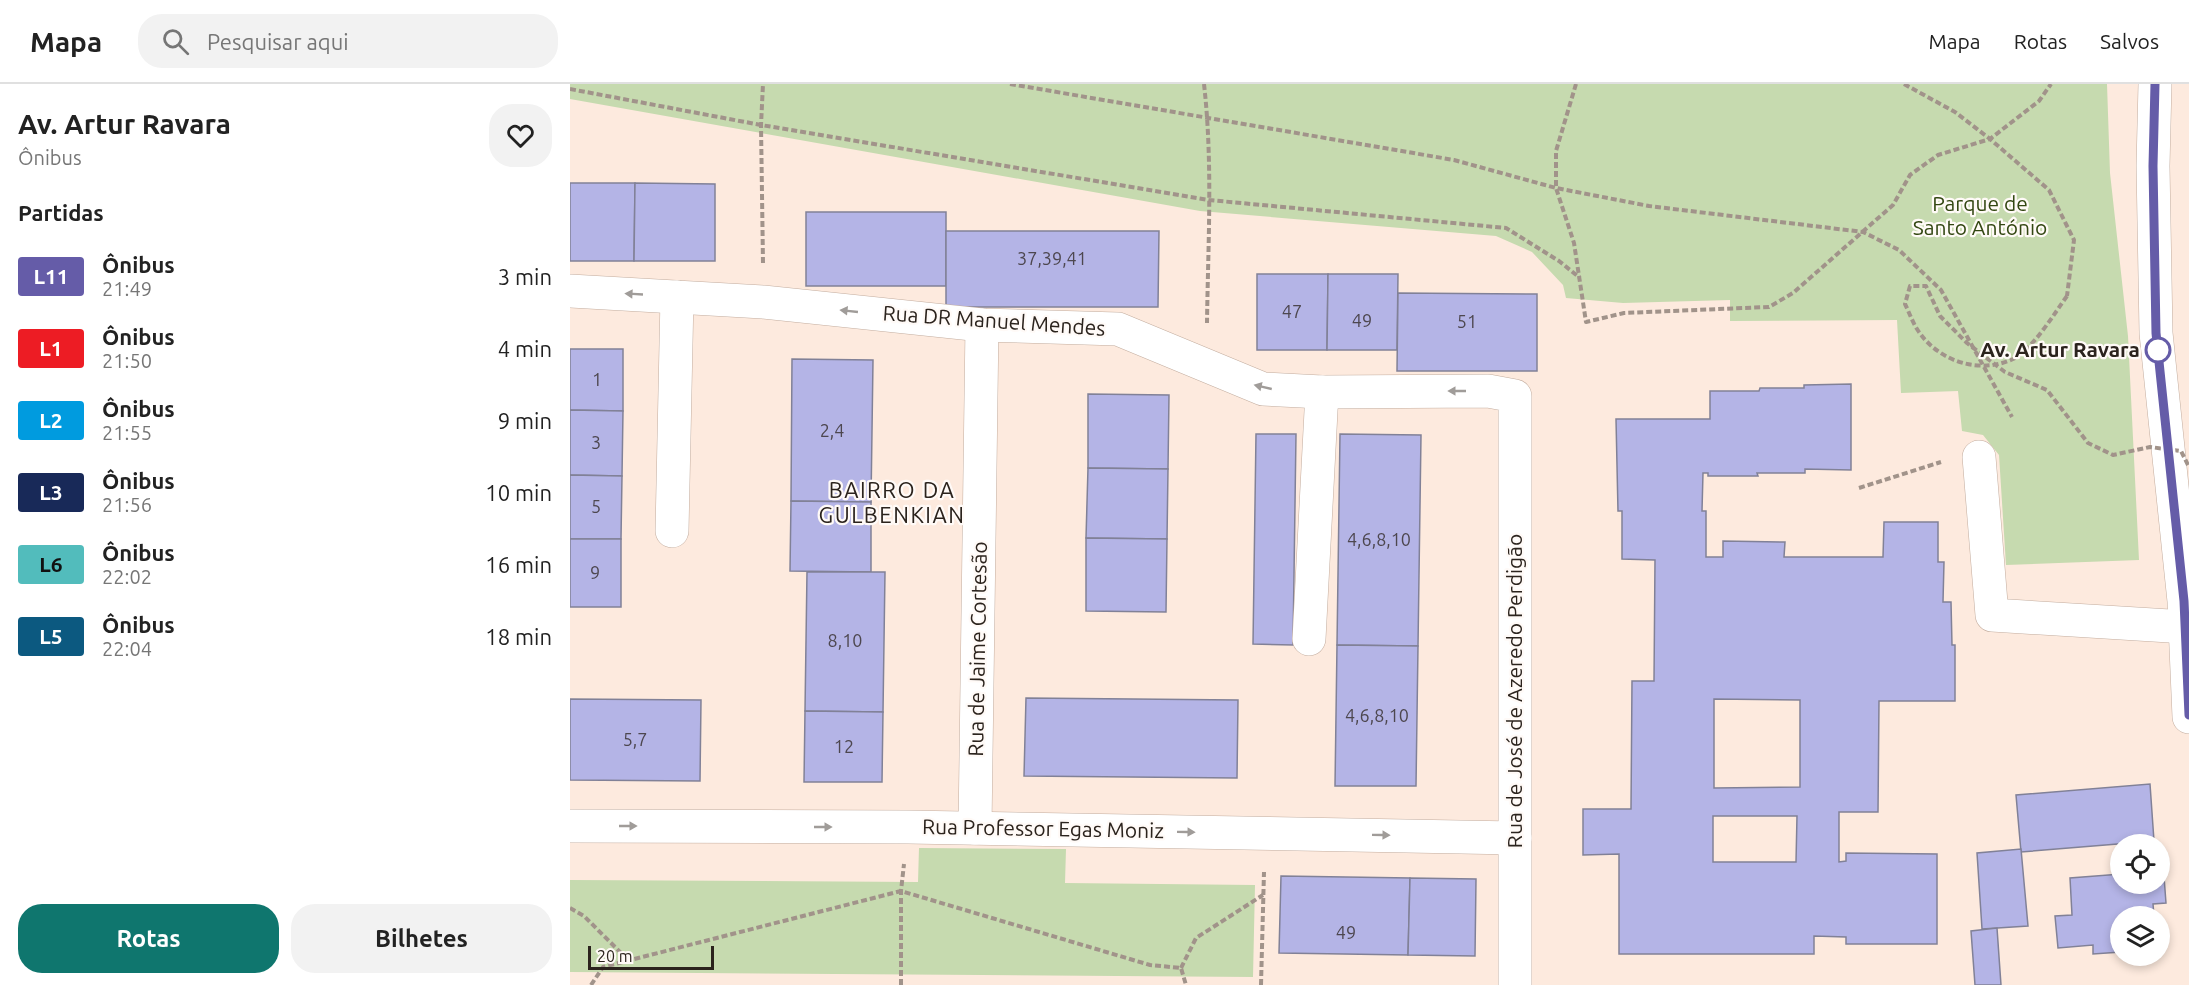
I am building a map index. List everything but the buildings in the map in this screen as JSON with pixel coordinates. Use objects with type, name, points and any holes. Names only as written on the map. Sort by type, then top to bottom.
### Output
[{"type":"street","points":[[2155,84],[2153,166],[2156,333],[2186,627],[2189,717]]},
{"type":"street","name":"Rua DR Manuel Mendes","points":[[570,291],[763,303],[982,325],[1118,329],[1263,389],[1322,392],[1488,391],[1515,396]]},
{"type":"street","points":[[672,531],[677,297]]},
{"type":"street","name":"Rua de Jaime Cortesão","points":[[975,828],[982,325]]},
{"type":"street","points":[[1309,639],[1322,392]]},
{"type":"street","name":"Rua de José de Azeredo Perdigão","points":[[1515,396],[1515,985]]},
{"type":"street","points":[[1979,458],[1992,615],[2186,627]]},
{"type":"street","name":"Rua Professor Egas Moniz","points":[[570,826],[908,827],[1515,838]]},
{"type":"path","points":[[763,84],[761,125],[763,303]]},
{"type":"path","points":[[1010,84],[1454,160],[1556,188],[1650,206],[1863,232],[1899,250],[1941,290],[2012,417]]},
{"type":"path","points":[[1204,84],[1209,200],[1206,366]]},
{"type":"path","points":[[1576,84],[1556,151],[1556,188],[1574,243],[1586,322],[1624,313],[1769,307],[1793,293],[1893,204],[1910,175],[1938,155],[1990,139],[2039,101],[2051,84]]},
{"type":"path","points":[[1904,84],[1955,112],[2049,190],[2074,240],[2067,296],[2040,334],[2015,358],[2003,361],[1992,364],[1981,367],[1955,360],[1936,351],[1917,330],[1905,304],[1910,286],[1926,286],[1940,316],[1967,343],[1990,361],[1998,367],[2005,372],[2047,390],[2088,443],[2113,455],[2150,447],[2181,451],[2189,467]]},
{"type":"path","points":[[570,89],[761,125],[1209,200],[1506,228],[1559,261],[1581,278]]},
{"type":"path","points":[[1859,488],[1934,463],[1979,458]]},
{"type":"path","points":[[901,985],[901,891],[908,827]]},
{"type":"path","points":[[1261,985],[1264,868]]},
{"type":"path","points":[[591,985],[603,967],[901,891],[1150,966],[1181,968]]},
{"type":"path","points":[[1186,985],[1181,968],[1196,938],[1263,895]]},
{"type":"path","points":[[570,908],[584,916],[627,960]]},
{"type":"green space","name":"Parque de Santo António","points":[[570,84],[2107,84],[2110,173],[2128,336],[2139,560],[2006,565],[1999,455],[1983,435],[1962,431],[1958,391],[1901,393],[1897,320],[1730,321],[1730,300],[1623,303],[1566,298],[1563,285],[1532,252],[1496,236],[1200,211],[570,99]]},
{"type":"green space","points":[[919,848],[1066,849],[1065,883],[1255,885],[1253,977],[570,972],[570,880],[918,882]]},
{"type":"bus line","name":"L11","points":[[2155,84],[2153,166],[2156,333],[2184,601],[2189,715]]},
{"type":"place","name":"Av. Artur Ravara","points":[[2158,350]]},
{"type":"district","name":"BAIRRO DA GULBENKIAN","points":[[892,503]]}]
